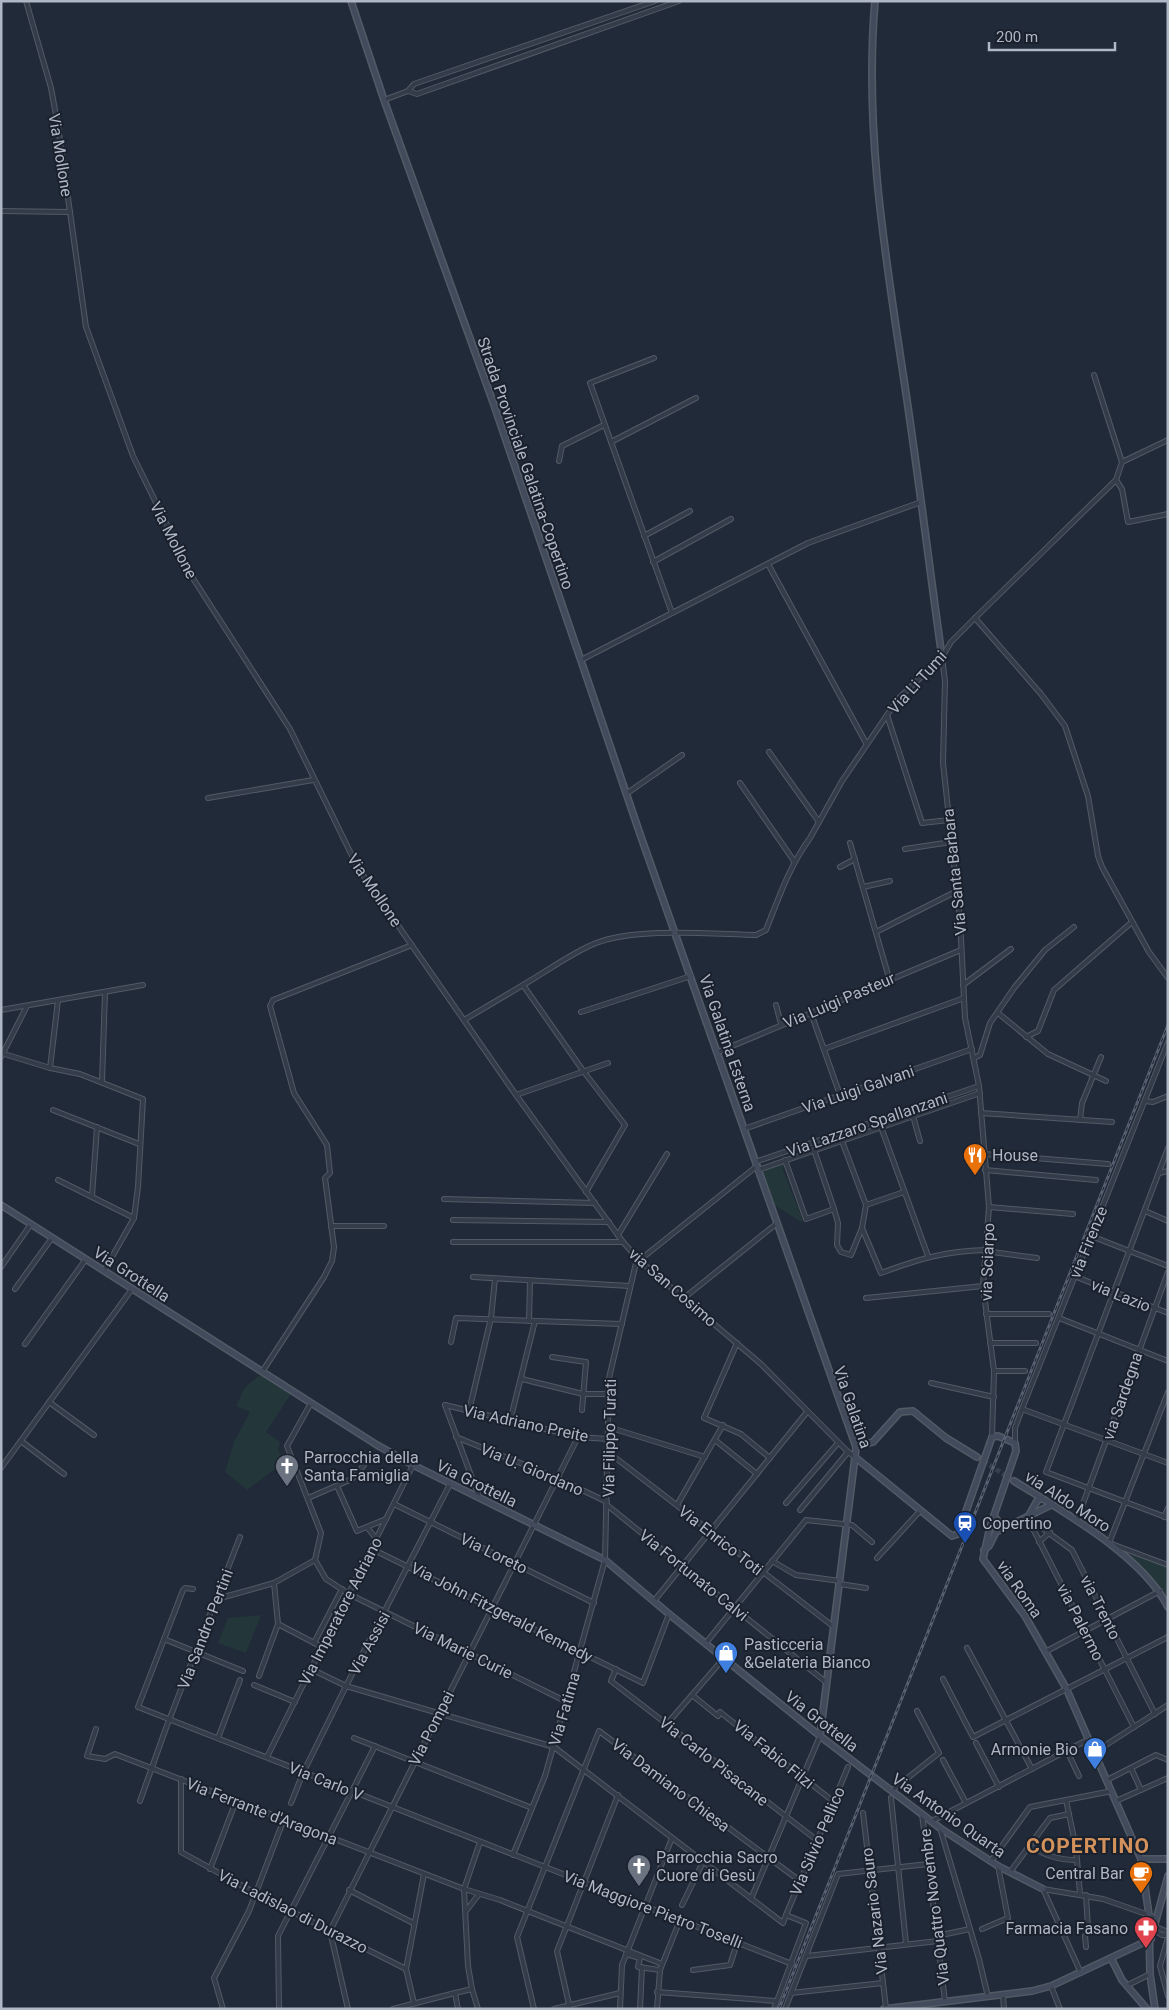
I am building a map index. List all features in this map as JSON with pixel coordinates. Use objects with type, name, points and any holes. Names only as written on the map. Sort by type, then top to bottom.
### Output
[{"type":"street","name":"Via Mollone","points":[[26,1],[51,88],[70,212],[76,273],[86,327],[133,456],[194,580],[290,729],[313,780],[358,868],[464,1020]]},
{"type":"street","name":"Strada Provinciale Galatina-Copertino","points":[[352,1],[384,100],[494,405],[626,794],[676,933]]},
{"type":"street","points":[[384,100],[408,91],[414,84],[656,1]]},
{"type":"street","points":[[408,91],[417,94],[679,1]]},
{"type":"street","points":[[875,1],[872,66],[873,144],[890,290],[942,657]]},
{"type":"street","points":[[1,212],[70,212]]},
{"type":"street","points":[[654,358],[590,383],[672,613]]},
{"type":"street","points":[[1094,375],[1122,462],[1168,440]]},
{"type":"street","points":[[611,442],[696,398]]},
{"type":"street","points":[[559,461],[562,446],[604,425]]},
{"type":"street","name":"Via Li Tumi","points":[[676,933],[756,935],[766,930],[784,881],[794,861],[820,822],[866,742],[898,699],[942,657],[951,642],[1116,480],[1122,462]]},
{"type":"street","points":[[1116,480],[1122,489],[1128,522],[1168,514]]},
{"type":"street","points":[[580,660],[808,543],[921,502]]},
{"type":"street","points":[[644,536],[690,511]]},
{"type":"street","points":[[653,562],[731,519]]},
{"type":"street","points":[[768,564],[866,742]]},
{"type":"street","points":[[975,618],[1041,694],[1065,726],[1088,796],[1098,856],[1108,880],[1148,952],[1168,978]]},
{"type":"street","name":"Via Santa Barbara","points":[[942,657],[945,681],[943,763],[957,892],[965,1018],[979,1086]]},
{"type":"street","points":[[887,716],[922,823],[948,820]]},
{"type":"street","points":[[769,752],[820,822]]},
{"type":"street","points":[[626,794],[682,755]]},
{"type":"street","points":[[208,798],[313,780]]},
{"type":"street","points":[[740,783],[794,861]]},
{"type":"street","points":[[850,842],[889,978]]},
{"type":"street","points":[[905,849],[951,842]]},
{"type":"street","points":[[840,867],[855,859]]},
{"type":"street","points":[[863,887],[890,882]]},
{"type":"street","points":[[876,932],[957,892]]},
{"type":"street","points":[[1026,1037],[1038,1031],[1054,990],[1132,922]]},
{"type":"street","points":[[974,1058],[980,1055],[990,1023],[1035,961],[1045,950],[1074,927]]},
{"type":"street","points":[[464,1020],[595,944],[614,938],[676,933]]},
{"type":"street","name":"Via Galatina Esterna","points":[[676,933],[757,1166]]},
{"type":"street","points":[[262,1372],[308,1302],[332,1261],[334,1248],[325,1178],[330,1173],[326,1145],[294,1093],[270,1006],[273,1000],[412,945]]},
{"type":"street","points":[[963,985],[1011,949]]},
{"type":"street","name":"Via Luigi Pasteur","points":[[718,1052],[889,978],[961,950]]},
{"type":"street","points":[[582,1012],[691,976]]},
{"type":"street","points":[[1,1010],[143,985]]},
{"type":"street","points":[[523,985],[584,1072],[625,1125],[586,1192]]},
{"type":"street","points":[[102,1082],[105,992]]},
{"type":"street","points":[[824,1049],[964,998]]},
{"type":"street","points":[[50,1068],[58,1000]]},
{"type":"street","points":[[776,1005],[781,1024]]},
{"type":"street","points":[[27,1006],[2,1054],[50,1068],[80,1074],[143,1099],[138,1188],[134,1218],[104,1271]]},
{"type":"street","points":[[998,1012],[1048,1054],[1106,1081]]},
{"type":"street","points":[[811,1013],[840,1095]]},
{"type":"street","name":"via San Cosimo","points":[[464,1020],[623,1242],[640,1261],[737,1343],[838,1443],[855,1457]]},
{"type":"street","name":"via Firenze","points":[[1015,1443],[1015,1428],[1022,1409],[1168,1042]]},
{"type":"street","name":"Via Luigi Galvani","points":[[744,1129],[972,1050]]},
{"type":"street","points":[[1080,1120],[1082,1103],[1101,1057]]},
{"type":"street","points":[[516,1095],[608,1062]]},
{"type":"street","name":"via Sciarpo","points":[[979,1086],[989,1208],[983,1286],[994,1371],[992,1438]]},
{"type":"street","name":"Via Lazzaro Spallanzani","points":[[757,1166],[979,1086]]},
{"type":"street","name":"Via Lazzaro Spallanzani","points":[[757,1166],[785,1160],[980,1093]]},
{"type":"street","points":[[1145,1101],[1152,1102],[1168,1096]]},
{"type":"street","points":[[52,1110],[140,1144]]},
{"type":"street","points":[[981,1113],[1112,1122]]},
{"type":"street","points":[[913,1116],[920,1141]]},
{"type":"street","points":[[881,1127],[928,1256]]},
{"type":"street","points":[[92,1196],[97,1128]]},
{"type":"street","points":[[814,1150],[838,1223],[837,1245],[841,1252],[850,1255],[862,1228],[866,1205],[842,1141]]},
{"type":"street","points":[[1168,1148],[1046,1472],[1166,1518],[1168,1508]]},
{"type":"street","points":[[618,1235],[667,1154]]},
{"type":"street","points":[[984,1154],[1108,1164]]},
{"type":"street","points":[[785,1160],[806,1218],[834,1209]]},
{"type":"street","points":[[640,1261],[757,1166]]},
{"type":"street","name":"Via Galatina","points":[[757,1166],[856,1447],[855,1457],[952,1536],[958,1534],[992,1438]]},
{"type":"street","points":[[985,1170],[1096,1180]]},
{"type":"street","points":[[1159,1173],[1168,1171]]},
{"type":"street","points":[[58,1180],[134,1218]]},
{"type":"street","points":[[866,1205],[904,1192]]},
{"type":"street","points":[[444,1199],[595,1203]]},
{"type":"street","name":"Via Grottella","points":[[1,1205],[311,1403],[413,1465],[605,1560],[705,1644],[871,1776]]},
{"type":"street","points":[[989,1208],[1073,1214]]},
{"type":"street","points":[[1145,1211],[1168,1220]]},
{"type":"street","points":[[453,1220],[609,1222]]},
{"type":"street","points":[[1,1267],[32,1224]]},
{"type":"street","points":[[684,1298],[776,1224]]},
{"type":"street","points":[[331,1226],[384,1226]]},
{"type":"street","points":[[862,1228],[882,1273],[928,1256],[953,1251],[985,1251],[1037,1258]]},
{"type":"street","points":[[1091,1236],[1168,1266]]},
{"type":"street","points":[[15,1289],[52,1238]]},
{"type":"street","points":[[453,1242],[623,1242]]},
{"type":"street","points":[[25,1344],[86,1260]]},
{"type":"street","name":"Via Filippo Turati","points":[[605,1560],[608,1394],[611,1366],[636,1263],[640,1261]]},
{"type":"street","name":"via Sardegna","points":[[1076,1520],[1168,1272]]},
{"type":"street","name":"via Lazio","points":[[1074,1276],[1168,1313]]},
{"type":"street","points":[[474,1277],[630,1286]]},
{"type":"street","points":[[469,1411],[491,1318],[494,1278]]},
{"type":"street","points":[[529,1321],[530,1281]]},
{"type":"street","points":[[866,1298],[983,1286]]},
{"type":"street","points":[[1,1468],[132,1289]]},
{"type":"street","points":[[986,1314],[1048,1314]]},
{"type":"street","points":[[451,1342],[456,1318],[622,1324]]},
{"type":"street","points":[[1059,1318],[1168,1360]]},
{"type":"street","points":[[510,1420],[522,1379],[535,1321]]},
{"type":"street","points":[[737,1343],[704,1418],[741,1434],[770,1458]]},
{"type":"street","points":[[990,1343],[1036,1343]]},
{"type":"street","points":[[552,1356],[586,1362],[582,1410]]},
{"type":"street","points":[[994,1371],[1025,1371]]},
{"type":"street","points":[[522,1379],[583,1394],[608,1394]]},
{"type":"street","points":[[931,1383],[994,1397]]},
{"type":"street","points":[[1168,1392],[1124,1502],[1110,1543],[1168,1565]]},
{"type":"street","points":[[49,1402],[94,1435]]},
{"type":"street","points":[[217,1599],[274,1583],[315,1560],[322,1533],[287,1446],[311,1403]]},
{"type":"street","name":"Via Adriano Preite","points":[[456,1437],[445,1405],[578,1437],[608,1439]]},
{"type":"street","points":[[1161,1408],[1168,1411]]},
{"type":"street","points":[[1022,1409],[1168,1463]]},
{"type":"street","points":[[856,1447],[873,1442],[900,1412],[913,1411],[918,1413],[933,1428],[977,1457]]},
{"type":"street","points":[[654,1601],[807,1412]]},
{"type":"street","points":[[677,1505],[723,1425]]},
{"type":"street","points":[[608,1427],[705,1457]]},
{"type":"street","points":[[456,1437],[479,1498]]},
{"type":"street","name":"Via U. Giordano","points":[[456,1437],[557,1478],[607,1503]]},
{"type":"street","name":"Via Pompei","points":[[330,1931],[578,1437]]},
{"type":"street","points":[[992,1438],[1004,1438],[1015,1443]]},
{"type":"street","points":[[714,1440],[757,1474]]},
{"type":"street","points":[[21,1441],[64,1474]]},
{"type":"street","points":[[786,1503],[838,1443]]},
{"type":"street","name":"via Roma","points":[[1015,1443],[1016,1451],[990,1527],[983,1559],[1025,1616],[1066,1688],[1141,1859],[1152,1928]]},
{"type":"street","name":"Via Enrico Toti","points":[[608,1452],[834,1627]]},
{"type":"street","points":[[800,1510],[848,1452]]},
{"type":"street","points":[[751,1899],[820,1736],[848,1525],[855,1457]]},
{"type":"street","points":[[308,1498],[352,1479],[364,1465]]},
{"type":"street","name":"Via Imperatore Adriano","points":[[268,1757],[413,1465]]},
{"type":"street","name":"via Aldo Moro","points":[[1014,1480],[1110,1543],[1160,1591],[1168,1607]]},
{"type":"street","name":"Via Assisi","points":[[291,1803],[303,1773],[346,1686],[450,1484]]},
{"type":"street","points":[[337,1486],[357,1531],[387,1519]]},
{"type":"street","points":[[1030,1491],[1034,1511]]},
{"type":"street","points":[[984,1550],[990,1546],[996,1532],[1027,1517],[1034,1511],[1041,1498]]},
{"type":"street","name":"Via Fortunato Calvi","points":[[607,1503],[827,1683]]},
{"type":"street","name":"Via Loreto","points":[[394,1504],[594,1603]]},
{"type":"street","points":[[1034,1511],[1052,1505]]},
{"type":"street","points":[[877,1558],[920,1511]]},
{"type":"street","points":[[994,1516],[1001,1525]]},
{"type":"street","name":"via Trento","points":[[1027,1517],[1050,1532],[1072,1550],[1155,1714]]},
{"type":"street","name":"via Palermo","points":[[1027,1517],[1134,1727]]},
{"type":"street","points":[[705,1644],[806,1520],[852,1525],[872,1542]]},
{"type":"street","points":[[990,1527],[1010,1524]]},
{"type":"street","points":[[367,1527],[377,1540]]},
{"type":"street","points":[[990,1527],[996,1532]]},
{"type":"street","points":[[1039,1542],[1050,1532]]},
{"type":"street","name":"Via Sandro Pertini","points":[[140,1801],[169,1720],[240,1538]]},
{"type":"street","name":"Via John Fitzgerald Kennedy","points":[[372,1549],[408,1565],[643,1684],[669,1614]]},
{"type":"street","name":"Via Marie Curie","points":[[315,1560],[326,1579],[349,1594],[567,1702]]},
{"type":"street","name":"Via Fatima","points":[[514,1855],[554,1747],[605,1560]]},
{"type":"street","points":[[772,1562],[796,1575],[866,1588]]},
{"type":"street","points":[[259,1676],[278,1624],[274,1583]]},
{"type":"street","points":[[194,1589],[182,1590],[164,1639],[243,1671]]},
{"type":"street","points":[[314,1643],[342,1589]]},
{"type":"street","points":[[1045,1652],[1160,1591]]},
{"type":"street","points":[[278,1624],[322,1647]]},
{"type":"street","points":[[943,1679],[973,1737],[1126,1656],[1168,1637]]},
{"type":"street","name":"Via Carlo V","points":[[164,1639],[138,1707],[514,1855]]},
{"type":"street","points":[[967,1648],[1032,1770]]},
{"type":"street","points":[[666,1725],[724,1658]]},
{"type":"street","points":[[311,1669],[346,1686],[554,1747],[783,1923],[786,1915],[806,1924],[774,2009]]},
{"type":"street","name":"Via Carlo Pisacane","points":[[616,1669],[611,1681],[818,1841]]},
{"type":"street","points":[[218,1738],[240,1680]]},
{"type":"street","points":[[254,1685],[295,1702]]},
{"type":"street","name":"Via Fabio Filzi","points":[[692,1696],[718,1716],[720,1712],[834,1802]]},
{"type":"street","points":[[1095,1752],[1168,1705]]},
{"type":"street","points":[[895,1788],[939,1754],[917,1710]]},
{"type":"street","name":"Via Ferrante d'Aragona","points":[[96,1729],[87,1756],[105,1759],[115,1754],[152,1767],[464,1890],[527,1911],[627,1952],[662,1964]]},
{"type":"street","name":"Via Damiano Chiesa","points":[[584,1769],[599,1730],[800,1881]]},
{"type":"street","points":[[354,1738],[532,1808]]},
{"type":"street","points":[[932,1821],[1089,1739]]},
{"type":"street","points":[[976,1743],[1000,1787]]},
{"type":"street","points":[[279,2009],[278,1936],[375,1746]]},
{"type":"street","points":[[1067,1751],[1079,1776]]},
{"type":"street","points":[[1107,1780],[1156,1755],[1168,1760]]},
{"type":"street","points":[[943,1760],[966,1803]]},
{"type":"street","name":"Via Silvio Pellico","points":[[786,1915],[848,1767]]},
{"type":"street","points":[[1131,1768],[1141,1790]]},
{"type":"street","points":[[534,2009],[517,1937],[584,1769]]},
{"type":"street","name":"Via Antonio Quarta","points":[[871,1776],[940,1828],[998,1866],[1043,1889],[1103,1899],[1149,1913]]},
{"type":"street","points":[[1116,1801],[1168,1778]]},
{"type":"street","name":"Via Ladislao di Durazzo","points":[[181,1779],[181,1852],[255,1893],[406,1969]]},
{"type":"street","points":[[991,1861],[1030,1807],[1112,1792]]},
{"type":"street","points":[[570,2007],[557,1951],[618,1795]]},
{"type":"street","points":[[891,1798],[906,1944]]},
{"type":"street","points":[[210,1869],[236,1800]]},
{"type":"street","points":[[1066,1800],[1077,1860],[1080,1894]]},
{"type":"street","name":"Via Nazario Sauro","points":[[863,1814],[885,2009]]},
{"type":"street","name":"Via Quattro Novembre","points":[[922,1814],[945,2001]]},
{"type":"street","points":[[1010,1872],[1028,1845],[1050,1818],[1069,1814]]},
{"type":"street","points":[[223,2009],[214,1978],[255,1893],[284,1819]]},
{"type":"street","points":[[940,1828],[988,1997]]},
{"type":"street","points":[[620,2009],[622,1964],[672,1838]]},
{"type":"street","points":[[478,2009],[468,1966],[464,1890],[480,1842]]},
{"type":"street","points":[[1028,1845],[1041,1854],[1063,1860],[1077,1860]]},
{"type":"street","name":"Via Maggiore Pietro Toselli","points":[[514,1855],[792,1964]]},
{"type":"street","points":[[1141,1859],[1168,1859]]},
{"type":"street","points":[[682,1906],[703,1862]]},
{"type":"street","points":[[785,2009],[838,1874],[928,1864]]},
{"type":"street","points":[[982,1929],[1008,1918],[998,1866]]},
{"type":"street","points":[[414,2003],[406,1969],[424,1874]]},
{"type":"street","points":[[1155,2009],[1150,1974],[1152,1928],[1168,1876]]},
{"type":"street","points":[[1043,1889],[1081,1973]]},
{"type":"street","points":[[349,1890],[414,1923]]},
{"type":"street","points":[[466,1911],[479,1894]]},
{"type":"street","points":[[1086,1896],[1088,1929]]},
{"type":"street","points":[[1149,1913],[1156,1916]]},
{"type":"street","points":[[657,2009],[660,1970],[680,1920]]},
{"type":"street","points":[[1152,1928],[1162,1935],[1168,1932]]},
{"type":"street","points":[[946,1934],[970,1929]]},
{"type":"street","points":[[330,1931],[348,2009]]},
{"type":"street","points":[[1168,1932],[1160,1966],[1168,1996]]},
{"type":"street","points":[[1085,1936],[1086,1947]]},
{"type":"street","points":[[885,2009],[932,2006],[945,2001],[1003,1995],[1051,1986],[1151,1939]]},
{"type":"street","points":[[807,1956],[879,1946],[938,1941]]},
{"type":"street","points":[[693,1970],[730,1965],[737,1943]]},
{"type":"street","points":[[627,1952],[640,1958],[638,1967],[660,1970]]},
{"type":"street","points":[[1111,1958],[1122,1980],[1145,2007],[1154,2002]]},
{"type":"street","points":[[640,2009],[642,1967]]},
{"type":"street","points":[[1128,1985],[1150,1974]]},
{"type":"street","points":[[791,1993],[883,1983]]},
{"type":"street","points":[[1051,1986],[1060,2009]]},
{"type":"street","points":[[393,2009],[472,1988]]},
{"type":"street","points":[[657,1992],[776,2001]]},
{"type":"street","points":[[455,1993],[458,2009]]},
{"type":"street","points":[[554,2009],[570,2007],[620,1993]]},
{"type":"street","points":[[1003,1995],[1004,2009]]},
{"type":"shaded area","points":[[784,1163],[783,1170],[803,1221],[801,1222],[773,1204],[763,1174],[765,1170]]},
{"type":"shaded area","points":[[260,1375],[291,1394],[266,1432],[280,1442],[278,1450],[286,1461],[247,1490],[225,1472],[234,1442],[250,1412],[236,1406],[245,1387]]},
{"type":"shaded area","points":[[1134,1555],[1168,1567],[1168,1599],[1161,1587],[1131,1560],[1131,1556]]},
{"type":"shaded area","points":[[261,1615],[246,1653],[218,1643],[228,1618]]},
{"type":"tunnel","points":[[977,1457],[1014,1481]]},
{"type":"railway","points":[[779,2009],[1168,1025]]},
{"type":"place","name":"House","points":[[975,1176]]},
{"type":"place","name":"Parrocchia della Santa Famiglia","points":[[287,1487]]},
{"type":"place","name":"Copertino","points":[[965,1544]]},
{"type":"place","name":"Pasticceria &Gelateria Bianco","points":[[726,1674]]},
{"type":"place","name":"Armonie Bio","points":[[1095,1770]]},
{"type":"place","name":"Parrocchia Sacro Cuore di Gesù","points":[[639,1887]]},
{"type":"place","name":"Central Bar","points":[[1141,1894]]},
{"type":"place","name":"Farmacia Fasano","points":[[1146,1949]]},
{"type":"district","name":"COPERTINO","points":[[1088,1846]]}]
